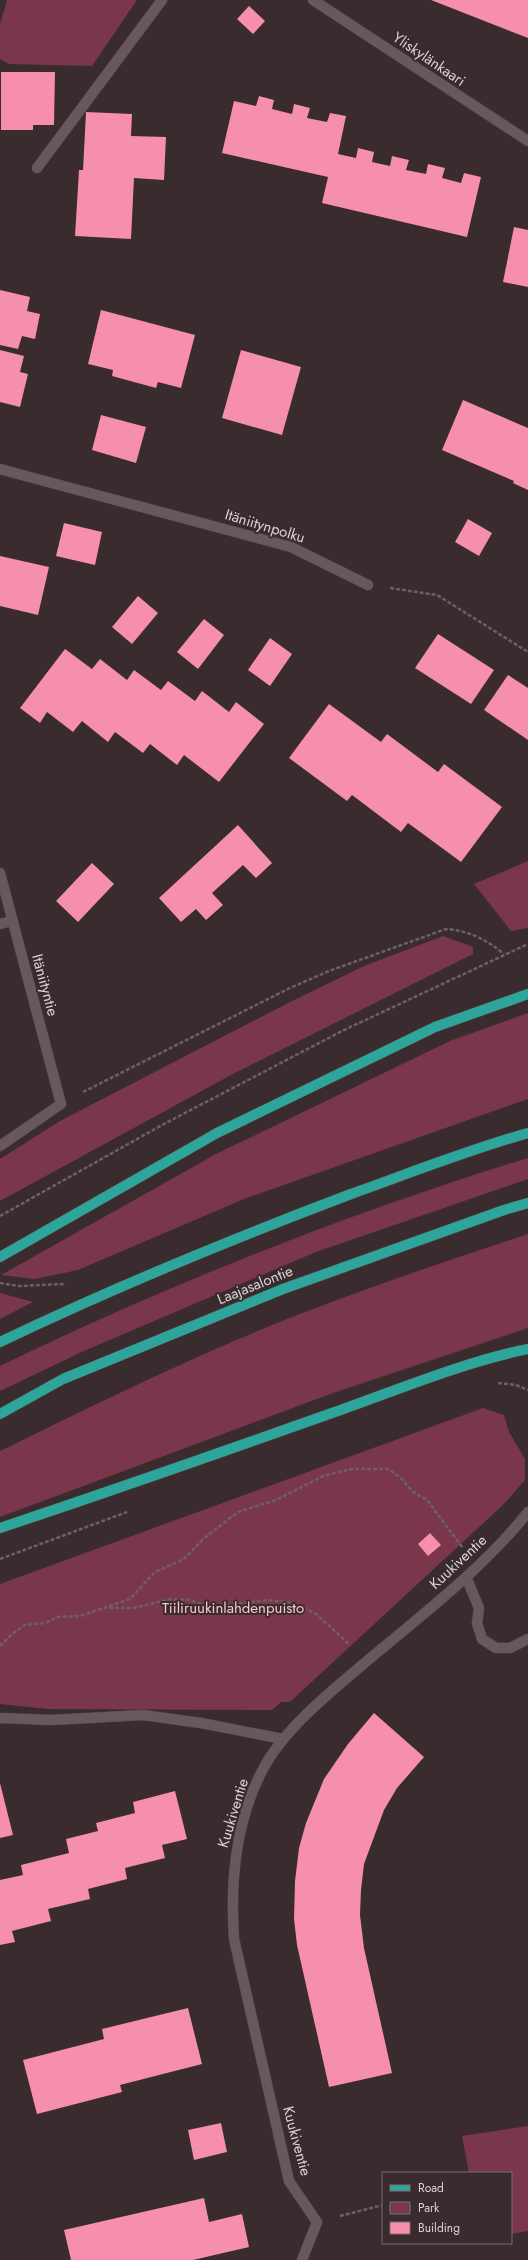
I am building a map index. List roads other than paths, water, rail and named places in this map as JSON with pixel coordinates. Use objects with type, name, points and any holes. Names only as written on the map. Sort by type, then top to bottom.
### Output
[{"type":"main road","points":[[0,1257],[217,1133],[435,1027],[528,994]]},
{"type":"main road","points":[[0,1342],[130,1282],[256,1230],[484,1145],[528,1133]]},
{"type":"main road","name":"Laajasalontie","points":[[0,1414],[63,1379],[283,1289],[504,1210],[528,1203]]},
{"type":"main road","points":[[0,1528],[102,1494],[428,1379],[509,1353],[528,1349]]},
{"type":"street","points":[[37,168],[162,0]]},
{"type":"street","name":"Yliskylänkaari","points":[[313,0],[528,142]]},
{"type":"street","name":"Itäniitynpolku","points":[[0,469],[291,547],[368,585]]},
{"type":"street","name":"Itäniityntie","points":[[0,873],[61,1104],[0,1146]]},
{"type":"street","points":[[0,924],[12,921]]},
{"type":"street","name":"Kuukiventie","points":[[302,2260],[316,2222],[290,2181],[234,1939],[233,1868],[240,1832],[262,1770],[283,1739],[334,1688],[479,1565],[515,1529],[528,1512]]},
{"type":"street","points":[[466,1577],[479,1608],[477,1623],[482,1639],[496,1648],[510,1648],[528,1639]]},
{"type":"street","points":[[0,1718],[52,1720],[143,1715],[201,1723],[283,1739]]},
{"type":"park label","name":"Tiiliruukinlahdenpuisto","points":[[233,1608]]}]
